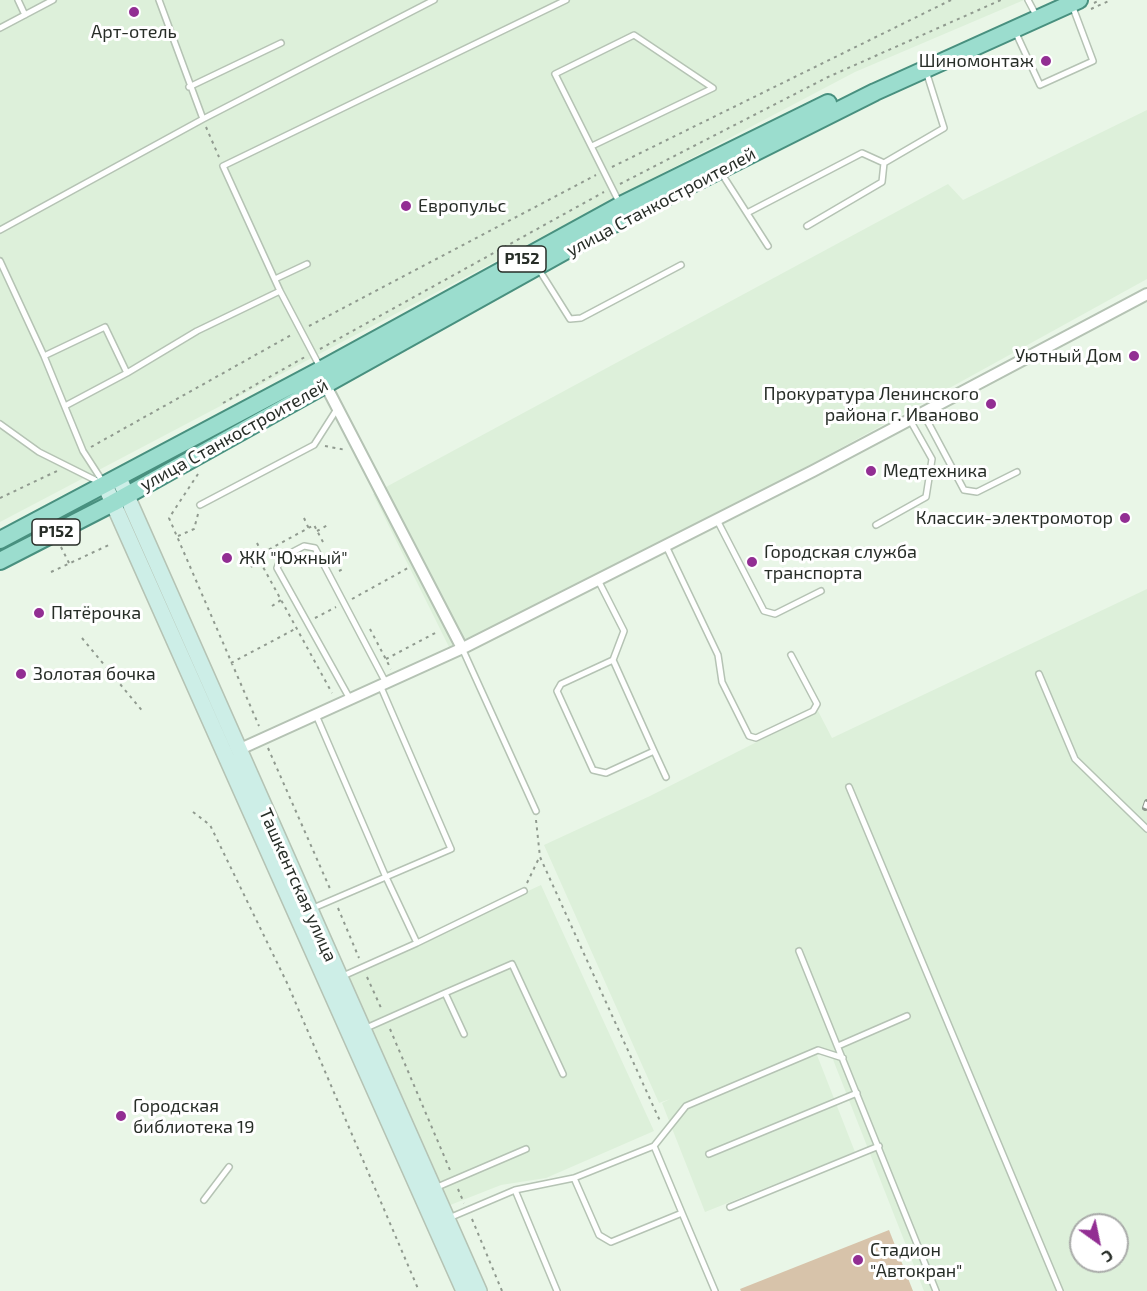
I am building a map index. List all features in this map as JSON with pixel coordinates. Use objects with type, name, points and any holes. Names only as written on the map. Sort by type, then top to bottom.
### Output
[{"type":"main road","name":"улица Станкостроителей","points":[[0,561],[119,499],[324,377],[623,211],[869,82],[1033,10],[1071,4]]},
{"type":"main road","name":"улица Станкостроителей","points":[[0,540],[537,267],[623,211],[720,170],[874,92],[1015,29],[1033,10]]},
{"type":"main road","name":"Ташкентская улица","points":[[112,482],[357,1033],[464,1291]]},
{"type":"main road","name":"Ташкентская улица","points":[[247,786],[309,910],[340,978],[357,1033],[433,1188],[479,1291]]},
{"type":"street","points":[[232,753],[462,648],[666,546],[1147,294]]},
{"type":"street","points":[[324,377],[337,408],[462,648]]},
{"type":"lane","points":[[18,0],[25,15]]},
{"type":"lane","points":[[0,28],[53,0]]},
{"type":"lane","points":[[159,0],[202,119]]},
{"type":"lane","points":[[0,230],[202,119],[434,0]]},
{"type":"lane","points":[[324,377],[303,329],[280,291],[223,166],[566,0]]},
{"type":"lane","points":[[1015,29],[1040,85],[1093,61],[1071,4]]},
{"type":"lane","points":[[592,146],[713,88],[634,35],[555,74],[623,211]]},
{"type":"lane","points":[[189,87],[281,43]]},
{"type":"lane","points":[[884,163],[944,128],[926,69]]},
{"type":"lane","points":[[747,213],[862,153],[884,163]]},
{"type":"lane","points":[[807,226],[882,182],[884,163]]},
{"type":"lane","points":[[720,170],[768,246]]},
{"type":"lane","points":[[0,261],[44,356],[83,451],[112,482]]},
{"type":"lane","points":[[275,279],[307,264]]},
{"type":"lane","points":[[537,267],[570,319],[581,318],[681,265]]},
{"type":"lane","points":[[65,406],[127,373],[197,331],[280,291]]},
{"type":"lane","points":[[44,356],[105,327],[127,373]]},
{"type":"lane","points":[[200,505],[314,445],[337,408]]},
{"type":"lane","points":[[923,413],[964,490],[977,492],[1017,472]]},
{"type":"lane","points":[[876,525],[926,497],[932,459],[910,420]]},
{"type":"lane","points":[[0,424],[39,452],[65,466],[112,482]]},
{"type":"lane","points":[[717,520],[764,611],[775,614],[821,591]]},
{"type":"lane","points":[[309,910],[385,875],[451,849],[383,684],[344,603],[315,548],[304,546],[281,558],[277,568],[350,699]]},
{"type":"lane","points":[[666,546],[718,655],[722,682],[749,736],[756,738],[813,711],[816,704],[791,655]]},
{"type":"lane","points":[[597,580],[624,631],[613,660],[561,684],[557,691],[593,770],[606,773],[654,751]]},
{"type":"lane","points":[[462,648],[536,812]]},
{"type":"lane","points":[[613,660],[666,777]]},
{"type":"lane","points":[[1039,674],[1075,759],[1147,829]]},
{"type":"lane","points":[[316,715],[417,943]]},
{"type":"lane","points":[[849,787],[1060,1291]]},
{"type":"lane","points":[[340,978],[524,891]]},
{"type":"lane","points":[[799,951],[936,1291]]},
{"type":"lane","points":[[357,1033],[512,964],[563,1074]]},
{"type":"lane","points":[[445,993],[464,1034]]},
{"type":"lane","points":[[838,1046],[907,1016]]},
{"type":"lane","points":[[447,1219],[515,1190],[574,1178],[654,1146],[686,1106],[818,1050],[843,1058]]},
{"type":"lane","points":[[709,1154],[857,1093]]},
{"type":"lane","points":[[654,1146],[715,1291]]},
{"type":"lane","points":[[730,1207],[879,1146]]},
{"type":"lane","points":[[433,1188],[526,1149]]},
{"type":"lane","points":[[204,1200],[229,1167]]},
{"type":"lane","points":[[574,1178],[599,1235],[611,1242],[682,1213]]},
{"type":"lane","points":[[515,1190],[557,1291]]},
{"type":"path","points":[[83,451],[303,329],[605,171],[951,0]]},
{"type":"path","points":[[1071,4],[1111,0]]},
{"type":"path","points":[[202,119],[223,166]]},
{"type":"path","points":[[314,445],[348,450],[357,445]]},
{"type":"path","points":[[0,498],[65,466]]},
{"type":"path","points":[[208,469],[197,475],[169,518],[502,1291]]},
{"type":"path","points":[[178,536],[194,529],[200,505]]},
{"type":"path","points":[[303,518],[309,529]]},
{"type":"path","points":[[315,525],[257,556],[333,696]]},
{"type":"path","points":[[317,531],[328,525]]},
{"type":"path","points":[[58,542],[69,563]]},
{"type":"path","points":[[256,543],[262,553]]},
{"type":"path","points":[[51,572],[111,544]]},
{"type":"path","points":[[251,567],[260,562]]},
{"type":"path","points":[[339,571],[345,568]]},
{"type":"path","points":[[231,663],[402,571]]},
{"type":"path","points":[[272,606],[281,600]]},
{"type":"path","points":[[386,659],[450,625]]},
{"type":"path","points":[[82,638],[144,713]]},
{"type":"path","points":[[193,812],[210,825],[288,985],[419,1291]]},
{"type":"path","points":[[536,812],[540,857],[666,1132]]},
{"type":"path","points":[[524,891],[540,857]]},
{"type":"shaded area","points":[[0,0],[1024,0],[855,72],[0,522]]},
{"type":"shaded area","points":[[1147,110],[1147,279],[665,545],[451,651],[373,494],[948,184],[963,200]]},
{"type":"shaded area","points":[[1147,589],[1147,1291],[924,1291],[832,1057],[815,1050],[855,1152],[705,1212],[662,1103],[670,1099],[659,1103],[544,845],[650,796],[818,711],[832,738]]},
{"type":"shaded area","points":[[541,885],[654,1131],[546,1178],[501,1185],[440,1209],[337,979]]},
{"type":"shaded area","name":"Стадион \"Автокран\"","points":[[889,1230],[913,1291],[741,1291],[740,1289]]},
{"type":"railway","points":[[1145,808],[1147,802]]},
{"type":"place","name":"Арт-отель","points":[[134,12]]},
{"type":"place","name":"Шиномонтаж","points":[[1046,61]]},
{"type":"place","name":"Европульс","points":[[406,206]]},
{"type":"place","name":"Уютный Дом","points":[[1134,356]]},
{"type":"place","name":"Прокуратура Ленинского района г. Иваново","points":[[991,404]]},
{"type":"place","name":"Медтехника","points":[[871,471]]},
{"type":"place","name":"Классик-электромотор","points":[[1125,518]]},
{"type":"place","name":"ЖК \"Южный\"","points":[[227,558]]},
{"type":"place","name":"Городская служба транспорта","points":[[752,562]]},
{"type":"place","name":"Пятёрочка","points":[[39,613]]},
{"type":"place","name":"Золотая бочка","points":[[21,674]]},
{"type":"place","name":"Городская библиотека 19","points":[[121,1116]]},
{"type":"place","name":"Стадион \"Автокран\"","points":[[858,1260]]}]
